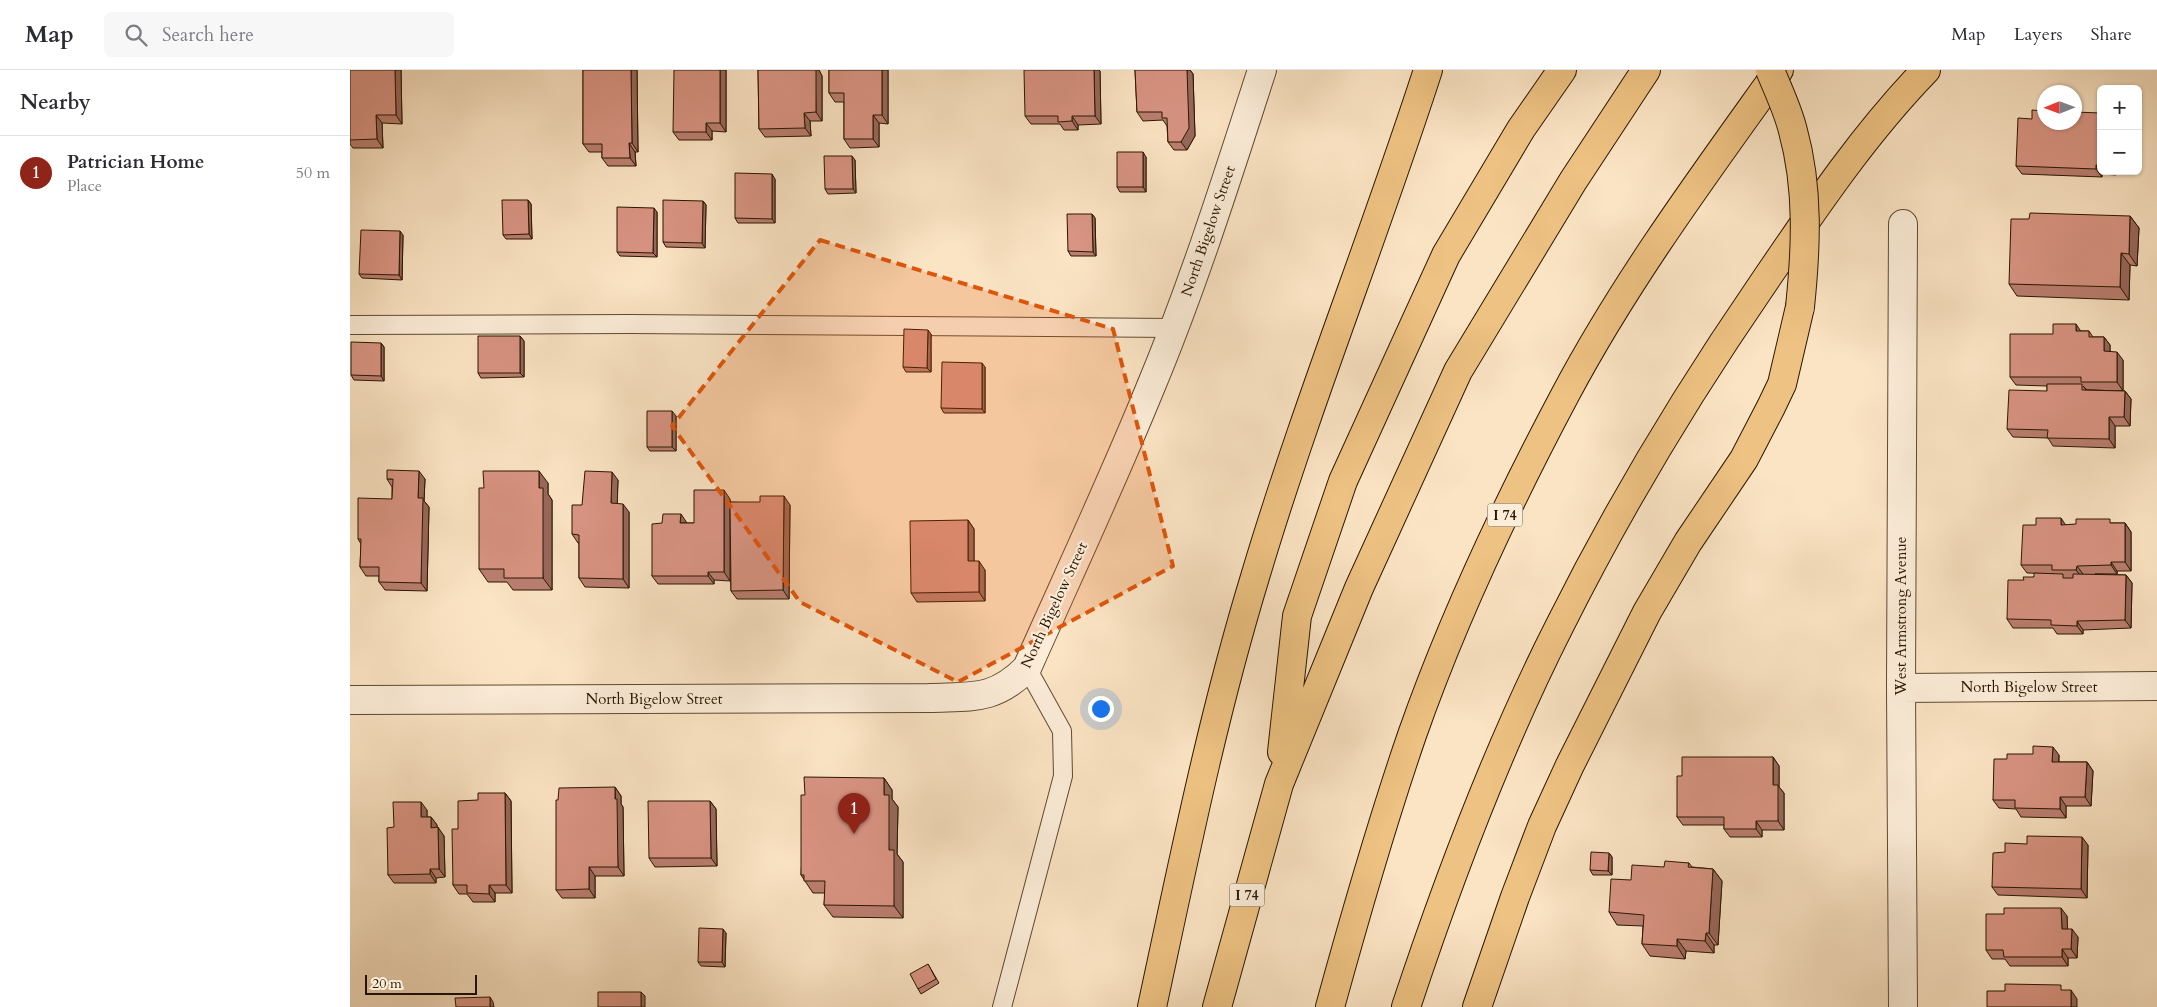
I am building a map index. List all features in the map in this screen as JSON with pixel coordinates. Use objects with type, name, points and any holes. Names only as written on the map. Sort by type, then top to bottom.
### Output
[{"type":"highway","points":[[1152,1007],[1199,793],[1234,649],[1255,577],[1311,405],[1374,231],[1428,70]]},
{"type":"highway","points":[[1279,784],[1297,616],[1343,481],[1446,255],[1521,129],[1562,70]]},
{"type":"highway","name":"I 74","points":[[1216,1007],[1279,784],[1359,588],[1458,371],[1573,181],[1646,70]]},
{"type":"highway","points":[[1478,1007],[1529,862],[1570,765],[1647,612],[1688,542],[1744,459],[1782,384],[1800,307],[1805,244],[1803,186],[1793,131],[1770,70]]},
{"type":"highway","name":"I 74","points":[[1330,1007],[1366,874],[1412,734],[1456,622],[1488,549],[1566,393],[1642,265],[1780,70]]},
{"type":"highway","points":[[1406,1007],[1466,839],[1515,722],[1559,627],[1614,522],[1704,370],[1830,186],[1868,136],[1926,70]]},
{"type":"street","name":"North Bigelow Street","points":[[350,700],[975,696],[996,692],[1014,680],[1027,668],[1098,510],[1174,328],[1206,240],[1262,70]]},
{"type":"street","name":"West Armstrong Avenue","points":[[1903,224],[1901,688],[1903,1007]]},
{"type":"street","name":"North Bigelow Street","points":[[1901,688],[2157,686]]},
{"type":"lane","points":[[350,325],[630,324],[1174,328]]},
{"type":"lane","points":[[1002,1007],[1063,776],[1062,731],[1027,668]]},
{"type":"highlighted area","points":[[820,240],[1113,329],[1173,566],[958,682],[800,602],[672,426]]},
{"type":"building","points":[[350,70],[395,70],[396,115],[376,115],[377,139],[350,140]]},
{"type":"building","points":[[583,70],[631,70],[632,143],[629,143],[630,158],[602,158],[602,144],[583,144]]},
{"type":"building","points":[[674,70],[720,70],[720,123],[706,123],[706,132],[673,132]]},
{"type":"building","points":[[758,70],[816,70],[816,112],[804,113],[805,128],[759,129]]},
{"type":"building","points":[[829,70],[882,70],[882,115],[873,115],[873,139],[844,139],[844,93],[829,93]]},
{"type":"building","points":[[1024,70],[1094,70],[1095,116],[1072,116],[1072,121],[1058,122],[1058,116],[1025,116]]},
{"type":"building","points":[[1135,70],[1187,70],[1189,128],[1181,142],[1168,142],[1167,118],[1162,118],[1162,112],[1137,112]]},
{"type":"building","points":[[2032,110],[2037,110],[2037,130],[2082,130],[2082,112],[2097,113],[2096,169],[2016,166],[2018,118],[2032,119]]},
{"type":"building","points":[[1117,152],[1143,152],[1143,187],[1117,187]]},
{"type":"building","points":[[824,156],[852,156],[853,189],[825,189]]},
{"type":"building","points":[[735,173],[772,174],[772,219],[735,218]]},
{"type":"building","points":[[502,200],[528,200],[529,234],[503,235]]},
{"type":"building","points":[[663,200],[703,201],[702,243],[663,242]]},
{"type":"building","points":[[617,207],[654,208],[653,253],[617,252]]},
{"type":"building","points":[[2030,213],[2130,216],[2129,254],[2121,253],[2120,287],[2009,284],[2011,219],[2029,219]]},
{"type":"building","points":[[1067,214],[1092,214],[1093,252],[1068,251]]},
{"type":"building","points":[[361,230],[400,231],[399,275],[359,274]]},
{"type":"building","points":[[2053,324],[2076,324],[2076,331],[2089,331],[2089,337],[2104,337],[2104,351],[2117,352],[2117,382],[2081,382],[2081,377],[2010,377],[2010,334],[2053,334]]},
{"type":"building","points":[[904,329],[928,330],[927,368],[903,367]]},
{"type":"building","points":[[478,336],[520,336],[520,373],[478,373]]},
{"type":"building","points":[[351,342],[381,343],[381,376],[351,375]]},
{"type":"building","points":[[942,362],[982,363],[982,409],[941,408]]},
{"type":"building","points":[[2047,384],[2082,384],[2082,390],[2125,391],[2124,417],[2109,417],[2109,439],[2047,438],[2048,430],[2007,429],[2009,390],[2047,391]]},
{"type":"building","points":[[647,411],[672,411],[672,447],[647,447]]},
{"type":"building","points":[[387,470],[419,471],[418,498],[423,498],[421,583],[379,582],[379,567],[360,567],[361,539],[358,539],[358,498],[392,499],[393,479],[387,479]]},
{"type":"building","points":[[483,471],[539,471],[539,488],[543,488],[543,578],[504,578],[504,569],[479,569],[479,488],[484,488]]},
{"type":"building","points":[[585,471],[612,472],[611,503],[623,504],[623,579],[579,578],[579,535],[572,534],[572,505],[582,505]]},
{"type":"building","points":[[694,490],[724,490],[724,572],[708,572],[708,576],[652,576],[652,524],[662,523],[663,514],[681,514],[680,523],[694,523]]},
{"type":"building","points":[[760,496],[784,496],[783,590],[731,591],[730,502],[760,502]]},
{"type":"building","points":[[2036,518],[2061,518],[2061,525],[2076,524],[2076,519],[2110,519],[2110,523],[2125,523],[2125,562],[2111,562],[2111,565],[2077,566],[2076,570],[2052,570],[2052,565],[2021,565],[2023,525],[2036,525]]},
{"type":"building","points":[[968,520],[968,561],[979,561],[979,592],[911,593],[910,521]]},
{"type":"building","points":[[2034,573],[2063,574],[2063,578],[2073,578],[2073,574],[2126,575],[2125,620],[2077,621],[2077,626],[2051,625],[2051,620],[2007,619],[2008,580],[2024,580],[2023,577],[2034,577]]},
{"type":"building","points":[[2033,746],[2053,747],[2052,762],[2087,762],[2085,797],[2060,797],[2060,809],[2015,808],[2015,800],[1993,800],[1994,759],[2007,759],[2007,754],[2033,754]]},
{"type":"building","points":[[1682,757],[1773,757],[1773,785],[1778,785],[1778,821],[1756,821],[1756,829],[1724,829],[1724,817],[1677,817],[1677,776],[1682,776]]},
{"type":"building","points":[[804,777],[884,778],[884,795],[889,795],[889,850],[894,850],[894,906],[824,905],[825,881],[804,881],[804,875],[801,875],[801,795],[805,795]]},
{"type":"building","points":[[615,787],[615,799],[617,799],[618,867],[589,867],[589,889],[556,890],[556,800],[558,800],[559,788]]},
{"type":"building","points":[[478,793],[505,793],[506,885],[489,885],[489,894],[467,893],[467,885],[453,885],[452,829],[458,829],[458,801],[478,800]]},
{"type":"building","points":[[648,801],[710,801],[711,858],[649,858]]},
{"type":"building","points":[[393,802],[421,802],[421,817],[431,817],[431,828],[438,827],[439,869],[430,869],[430,874],[388,875],[387,828],[394,827]]},
{"type":"building","points":[[2027,836],[2082,837],[2081,889],[1992,887],[1993,853],[2005,852],[2005,843],[2027,844]]},
{"type":"building","points":[[1591,852],[1609,853],[1608,871],[1590,870]]},
{"type":"building","points":[[1665,861],[1689,863],[1688,867],[1713,869],[1709,933],[1706,933],[1705,941],[1677,939],[1677,946],[1642,944],[1644,915],[1609,912],[1611,879],[1631,880],[1632,865],[1664,867]]},
{"type":"building","points":[[2004,908],[2061,908],[2062,929],[2072,929],[2071,949],[2062,949],[2062,957],[2004,957],[2003,950],[1986,950],[1986,914],[2004,914]]},
{"type":"building","points":[[699,928],[723,929],[722,962],[698,962]]},
{"type":"building","points":[[928,964],[936,979],[918,989],[910,974]]},
{"type":"building","points":[[2005,984],[2061,985],[2061,990],[2071,990],[2071,1007],[1987,1007],[1987,991],[2005,991]]},
{"type":"building","points":[[598,992],[641,992],[641,1007],[598,1007]]},
{"type":"building","points":[[490,997],[490,1007],[456,1007],[455,998]]},
{"type":"place","name":"Patrician Home","points":[[854,834]]}]
